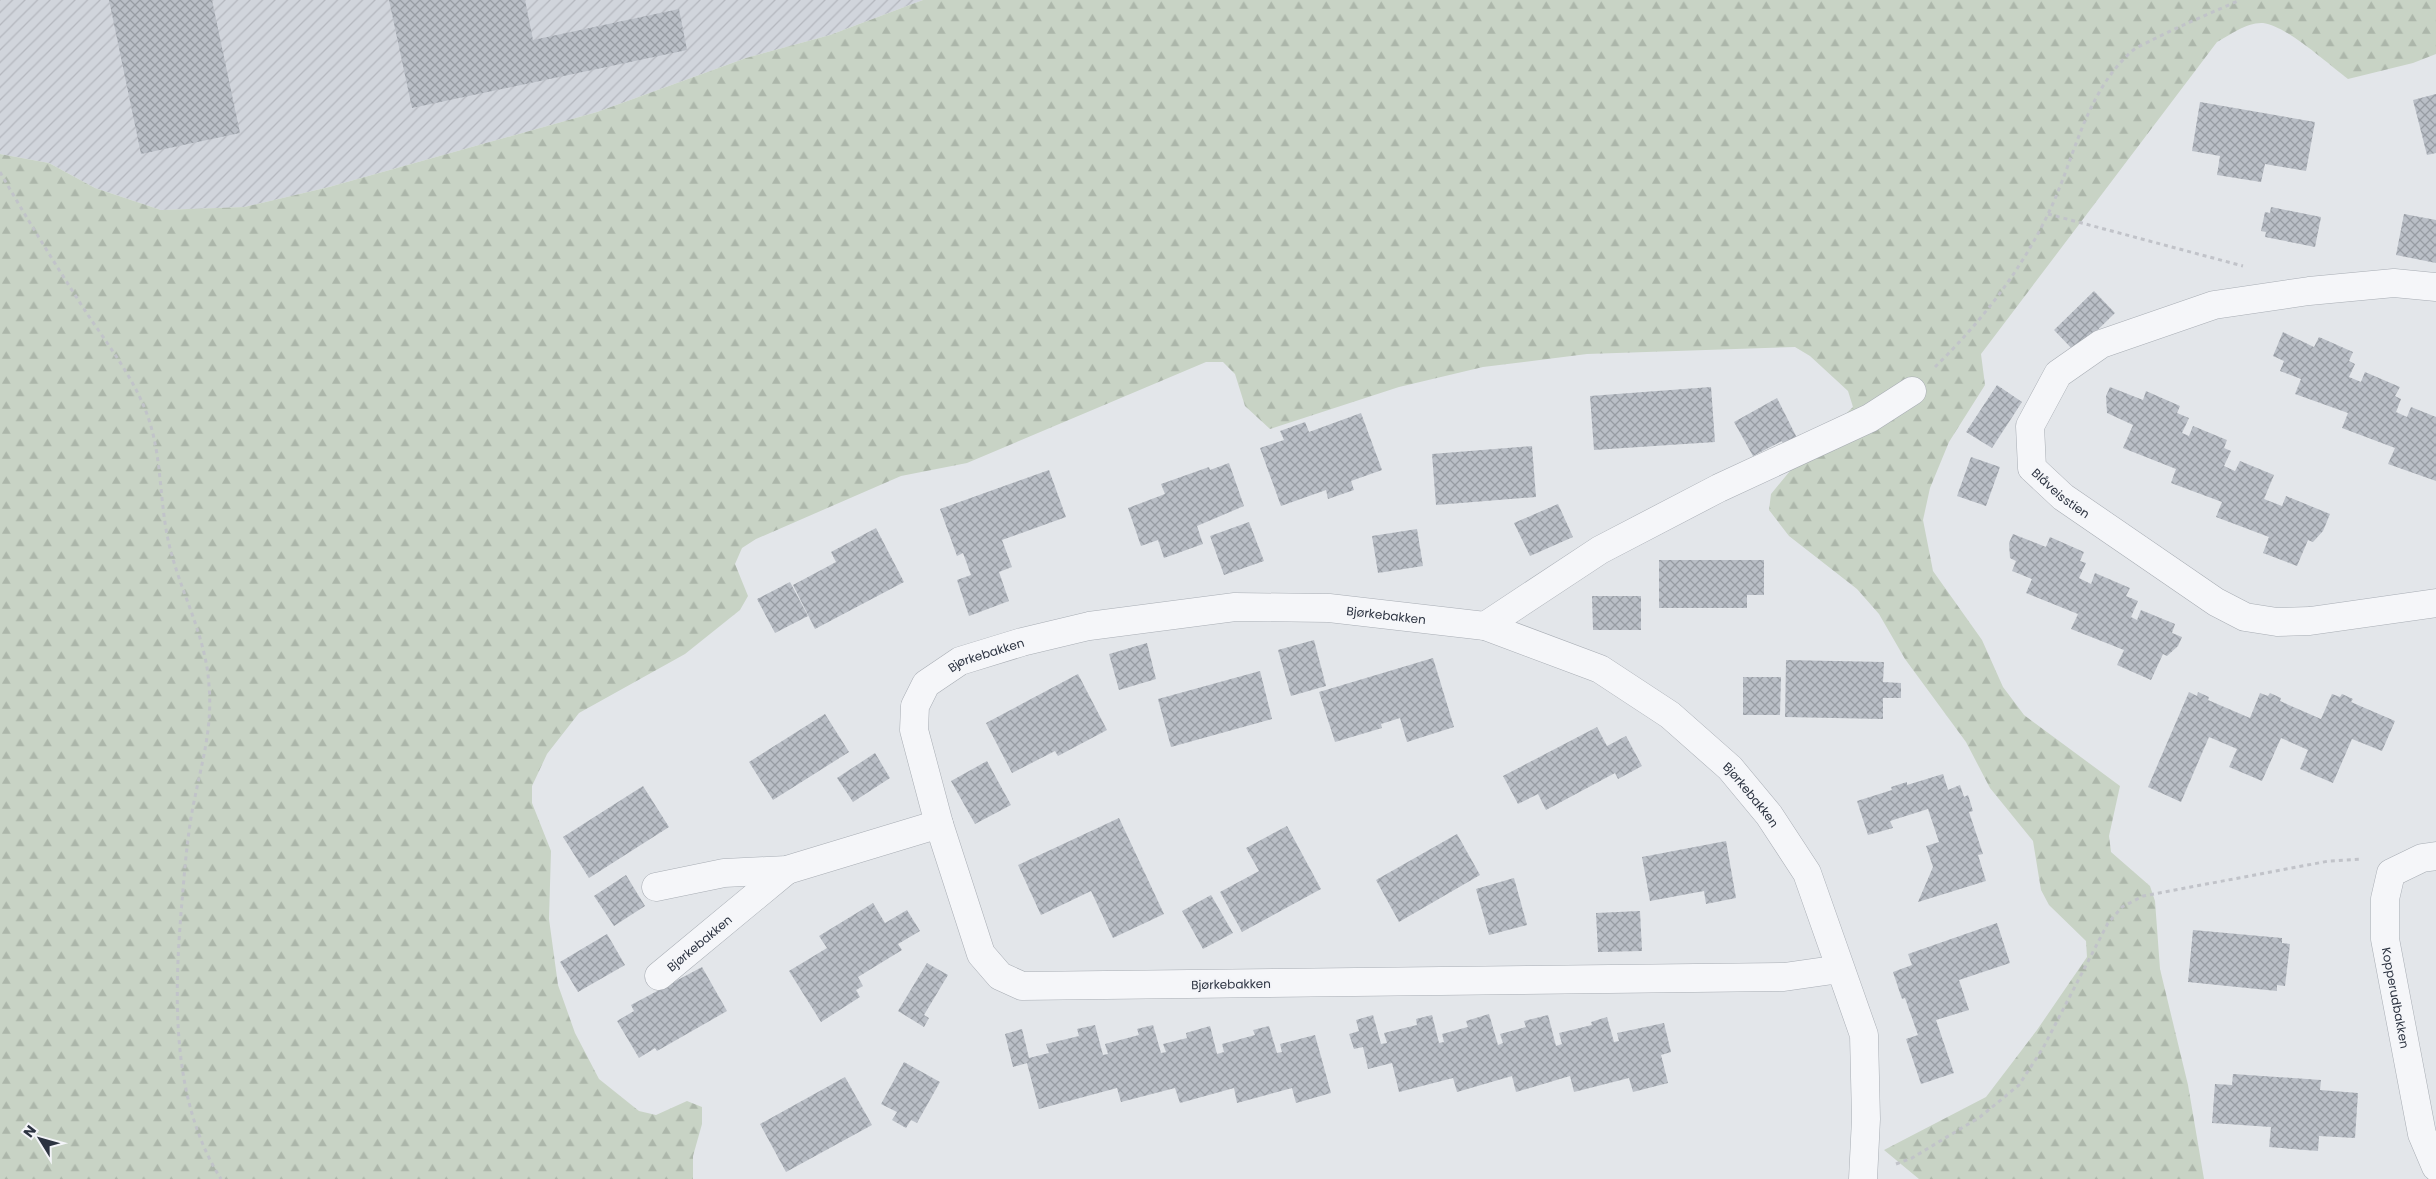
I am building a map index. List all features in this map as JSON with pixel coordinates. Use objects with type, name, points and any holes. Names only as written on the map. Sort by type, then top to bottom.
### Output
[{"type":"street","name":"Blåveisstien","points":[[2436,287],[2394,283],[2309,291],[2214,306],[2101,344],[2058,374],[2030,426],[2032,468],[2063,497],[2216,602],[2246,617],[2277,622],[2310,622],[2436,603]]},
{"type":"street","points":[[1485,626],[1526,597],[1600,550],[1719,488],[1870,418],[1912,391]]},
{"type":"street","name":"Bjørkebakken","points":[[1840,969],[1774,977],[1022,986],[1000,976],[981,954],[939,824],[914,730],[915,706],[926,684],[960,661],[1022,642],[1089,626],[1235,607],[1329,608],[1485,626],[1600,669],[1670,715],[1730,768],[1769,815],[1807,874],[1864,1035],[1866,1119],[1864,1178]]},
{"type":"street","name":"Bjørkebakken","points":[[656,887],[724,873],[787,870],[939,824]]},
{"type":"street","name":"Kopperudbakken","points":[[2436,856],[2422,858],[2391,873],[2385,899],[2385,939],[2422,1134],[2436,1167]]},
{"type":"street","name":"Bjørkebakken","points":[[659,976],[787,870]]},
{"type":"path","points":[[1912,391],[1968,334],[2012,278],[2048,214],[2062,182],[2077,138],[2102,84],[2132,51],[2240,0]]},
{"type":"path","points":[[0,172],[50,256],[121,364],[149,418],[154,439],[166,536],[177,574],[197,626],[209,683],[210,709],[207,745],[192,812],[184,871],[176,1014],[183,1066],[191,1105],[204,1147],[221,1179]]},
{"type":"path","points":[[2048,214],[2246,266]]},
{"type":"path","points":[[1864,1178],[1912,1158],[1929,1148],[1980,1117],[2019,1085],[2043,1048],[2108,923],[2122,907],[2143,896],[2329,861],[2367,859]]},
{"type":"shaded area","points":[[0,0],[923,0],[830,35],[746,58],[597,112],[329,187],[244,207],[161,210],[95,188],[49,163],[0,154]]},
{"type":"green space","points":[[923,0],[2436,0],[2436,54],[2413,63],[2348,79],[2295,38],[2284,31],[2263,23],[2239,29],[2217,42],[1981,354],[1985,385],[1949,442],[1930,488],[1923,520],[1933,571],[1982,640],[2003,687],[2024,715],[2120,786],[2109,836],[2111,852],[2150,886],[2155,901],[2160,969],[2188,1085],[2204,1179],[1919,1179],[1884,1150],[1986,1097],[2037,1030],[2087,957],[2086,941],[2049,905],[2041,890],[2033,841],[1990,788],[1966,742],[1905,659],[1879,614],[1857,589],[1789,536],[1769,510],[1771,494],[1804,454],[1853,407],[1848,391],[1810,356],[1795,347],[1587,354],[1483,367],[1399,387],[1270,429],[1245,406],[1235,374],[1223,362],[1206,362],[967,463],[901,476],[756,539],[742,548],[735,564],[748,596],[740,610],[685,654],[579,713],[547,754],[532,786],[532,803],[551,851],[549,919],[558,985],[575,1033],[599,1079],[639,1111],[656,1115],[687,1101],[702,1107],[702,1124],[693,1156],[693,1179],[0,1179],[0,154],[49,163],[95,188],[161,210],[244,207],[329,187],[597,112],[746,58],[830,35]]},
{"type":"building","points":[[109,0],[212,0],[240,133],[141,154]]},
{"type":"building","points":[[389,0],[525,0],[533,40],[679,9],[687,50],[412,108]]},
{"type":"building","points":[[2436,94],[2436,153],[2427,155],[2413,100]]},
{"type":"building","points":[[2200,102],[2315,122],[2306,171],[2265,164],[2261,182],[2217,175],[2220,156],[2192,151]]},
{"type":"building","points":[[2271,207],[2321,217],[2315,247],[2265,237],[2266,232],[2261,231],[2265,212],[2270,213]]},
{"type":"building","points":[[2404,214],[2436,220],[2436,263],[2396,255]]},
{"type":"building","points":[[2094,291],[2115,313],[2075,352],[2054,330]]},
{"type":"building","points":[[2283,332],[2314,347],[2319,337],[2353,352],[2349,361],[2355,364],[2349,377],[2361,382],[2365,372],[2400,387],[2395,396],[2401,399],[2396,412],[2407,417],[2411,407],[2436,417],[2436,481],[2388,464],[2395,448],[2342,428],[2348,413],[2295,394],[2301,379],[2280,371],[2284,361],[2273,356]]},
{"type":"building","points":[[1997,385],[2022,402],[1992,448],[1966,432]]},
{"type":"building","points":[[1711,387],[1715,442],[1594,450],[1590,396]]},
{"type":"building","points":[[2110,387],[2143,400],[2146,391],[2180,406],[2177,413],[2189,418],[2182,433],[2189,436],[2193,426],[2227,440],[2224,448],[2231,451],[2224,466],[2235,471],[2240,461],[2274,475],[2264,499],[2282,506],[2286,496],[2330,514],[2323,531],[2313,542],[2308,540],[2297,566],[2263,553],[2269,537],[2216,517],[2222,502],[2171,483],[2176,469],[2123,448],[2133,425],[2107,413],[2106,396]]},
{"type":"building","points":[[1777,398],[1797,438],[1784,445],[1782,441],[1753,456],[1734,422]]},
{"type":"building","points":[[1361,413],[1382,470],[1351,481],[1354,490],[1328,499],[1326,490],[1281,506],[1260,448],[1284,440],[1280,431],[1305,422],[1309,432]]},
{"type":"building","points":[[1532,446],[1536,497],[1436,505],[1432,454]]},
{"type":"building","points":[[1971,457],[2000,467],[1986,506],[1957,496]]},
{"type":"building","points":[[1229,463],[1244,506],[1197,526],[1203,544],[1164,558],[1158,540],[1141,546],[1128,508],[1165,494],[1161,484],[1209,467],[1210,470]]},
{"type":"building","points":[[1049,470],[1066,517],[1002,540],[1012,567],[999,572],[1009,601],[969,616],[957,580],[971,575],[963,553],[957,556],[940,509]]},
{"type":"building","points":[[1558,504],[1573,537],[1530,556],[1514,523]]},
{"type":"building","points":[[1249,522],[1264,561],[1224,575],[1210,536]]},
{"type":"building","points":[[876,528],[904,582],[815,629],[793,585],[836,562],[831,552]]},
{"type":"building","points":[[1417,529],[1423,566],[1378,573],[1372,536]]},
{"type":"building","points":[[2013,534],[2046,547],[2050,537],[2084,552],[2080,561],[2086,563],[2079,578],[2091,584],[2095,573],[2130,588],[2126,596],[2138,601],[2131,617],[2137,620],[2141,610],[2175,624],[2172,633],[2182,637],[2178,646],[2167,656],[2163,654],[2151,680],[2117,665],[2124,650],[2071,629],[2078,614],[2026,593],[2032,579],[2012,571],[2016,561],[2010,558],[2009,543]]},
{"type":"building","points":[[1659,560],[1764,560],[1764,595],[1747,595],[1747,608],[1659,608]]},
{"type":"building","points":[[790,582],[808,616],[775,633],[757,599]]},
{"type":"building","points":[[1592,596],[1641,596],[1641,630],[1593,630]]},
{"type":"building","points":[[1314,640],[1326,686],[1291,696],[1278,650]]},
{"type":"building","points":[[1147,643],[1156,679],[1119,690],[1109,654]]},
{"type":"building","points":[[1433,658],[1454,727],[1407,742],[1400,718],[1381,724],[1382,728],[1335,742],[1319,692]]},
{"type":"building","points":[[1786,660],[1884,662],[1883,682],[1901,683],[1901,698],[1883,698],[1883,719],[1785,717]]},
{"type":"building","points":[[1260,671],[1272,719],[1171,747],[1158,699]]},
{"type":"building","points":[[1078,674],[1107,730],[1058,756],[1055,751],[1012,773],[986,723]]},
{"type":"building","points":[[1743,677],[1781,677],[1780,715],[1743,715]]},
{"type":"building","points":[[2189,692],[2197,696],[2198,692],[2209,697],[2208,700],[2250,718],[2260,693],[2268,696],[2270,693],[2281,698],[2280,701],[2321,719],[2332,694],[2340,697],[2342,694],[2353,699],[2351,702],[2395,721],[2382,751],[2352,739],[2333,783],[2300,769],[2308,750],[2281,738],[2262,781],[2229,767],[2237,749],[2209,737],[2181,802],[2148,787]]},
{"type":"building","points":[[825,714],[849,752],[773,800],[749,762]]},
{"type":"building","points":[[1597,727],[1607,746],[1626,736],[1642,766],[1618,779],[1615,773],[1546,810],[1538,794],[1518,804],[1503,776]]},
{"type":"building","points":[[875,753],[890,778],[853,802],[837,778]]},
{"type":"building","points":[[987,761],[1011,805],[975,824],[951,781]]},
{"type":"building","points":[[1943,774],[1948,790],[1960,785],[1964,797],[1968,795],[1973,811],[1969,812],[1983,854],[1978,855],[1986,881],[1918,902],[1933,867],[1926,846],[1939,842],[1928,809],[1890,821],[1893,828],[1868,835],[1857,801],[1892,790],[1891,787],[1907,782],[1907,785]]},
{"type":"building","points":[[643,786],[669,827],[589,878],[563,837]]},
{"type":"building","points":[[1119,818],[1164,914],[1113,938],[1091,891],[1041,915],[1018,865]]},
{"type":"building","points":[[1287,826],[1321,889],[1242,932],[1220,892],[1259,871],[1246,848]]},
{"type":"building","points":[[1457,834],[1480,875],[1399,922],[1376,880]]},
{"type":"building","points":[[1726,841],[1736,898],[1706,904],[1704,891],[1650,901],[1642,857]]},
{"type":"building","points":[[626,875],[645,906],[614,926],[594,896]]},
{"type":"building","points":[[1514,878],[1527,925],[1489,935],[1476,889]]},
{"type":"building","points":[[1211,895],[1233,933],[1203,949],[1182,911]]},
{"type":"building","points":[[873,903],[885,923],[907,910],[920,931],[898,944],[902,950],[858,977],[863,986],[856,990],[860,997],[821,1022],[789,971],[827,948],[819,936]]},
{"type":"building","points":[[1640,911],[1642,951],[1598,952],[1596,913]]},
{"type":"building","points":[[1997,923],[2010,963],[1959,980],[1969,1010],[1936,1020],[1954,1073],[1921,1084],[1906,1039],[1918,1035],[1905,998],[1902,999],[1893,972],[1912,965],[1908,954]]},
{"type":"building","points":[[2193,930],[2282,938],[2282,943],[2290,944],[2285,986],[2277,985],[2277,991],[2188,982]]},
{"type":"building","points":[[607,934],[625,965],[578,992],[560,962]]},
{"type":"building","points":[[927,963],[948,975],[924,1015],[929,1018],[924,1027],[898,1011]]},
{"type":"building","points":[[702,967],[727,1011],[657,1051],[655,1048],[639,1058],[617,1021],[634,1011],[631,1005]]},
{"type":"building","points":[[1489,1014],[1498,1045],[1503,1043],[1500,1034],[1526,1027],[1524,1021],[1548,1015],[1556,1046],[1562,1044],[1559,1033],[1592,1025],[1591,1022],[1607,1017],[1614,1042],[1619,1041],[1617,1033],[1664,1023],[1671,1052],[1661,1055],[1668,1083],[1633,1092],[1629,1078],[1574,1092],[1570,1076],[1516,1092],[1512,1076],[1457,1092],[1453,1078],[1399,1092],[1392,1063],[1368,1069],[1363,1047],[1354,1049],[1349,1034],[1359,1031],[1356,1020],[1373,1015],[1381,1044],[1387,1043],[1384,1033],[1417,1025],[1416,1019],[1432,1015],[1439,1043],[1444,1042],[1442,1034],[1468,1027],[1466,1021]]},
{"type":"building","points":[[1095,1025],[1103,1055],[1108,1054],[1105,1044],[1139,1035],[1137,1029],[1153,1025],[1161,1053],[1166,1052],[1163,1044],[1187,1038],[1186,1033],[1210,1026],[1217,1054],[1224,1052],[1222,1044],[1255,1035],[1253,1030],[1269,1026],[1277,1053],[1282,1052],[1280,1044],[1315,1035],[1331,1093],[1296,1103],[1292,1088],[1237,1103],[1234,1088],[1180,1103],[1175,1088],[1121,1102],[1117,1088],[1039,1109],[1027,1063],[1013,1067],[1005,1034],[1022,1029],[1029,1058],[1049,1053],[1046,1044],[1079,1036],[1077,1029]]},
{"type":"building","points":[[904,1062],[940,1082],[917,1123],[911,1120],[906,1128],[892,1120],[897,1112],[881,1104]]},
{"type":"building","points":[[2233,1074],[2321,1080],[2320,1090],[2358,1093],[2355,1138],[2319,1136],[2318,1151],[2269,1147],[2271,1127],[2212,1123],[2215,1084],[2232,1085]]},
{"type":"building","points":[[845,1077],[872,1125],[786,1172],[760,1124]]}]
